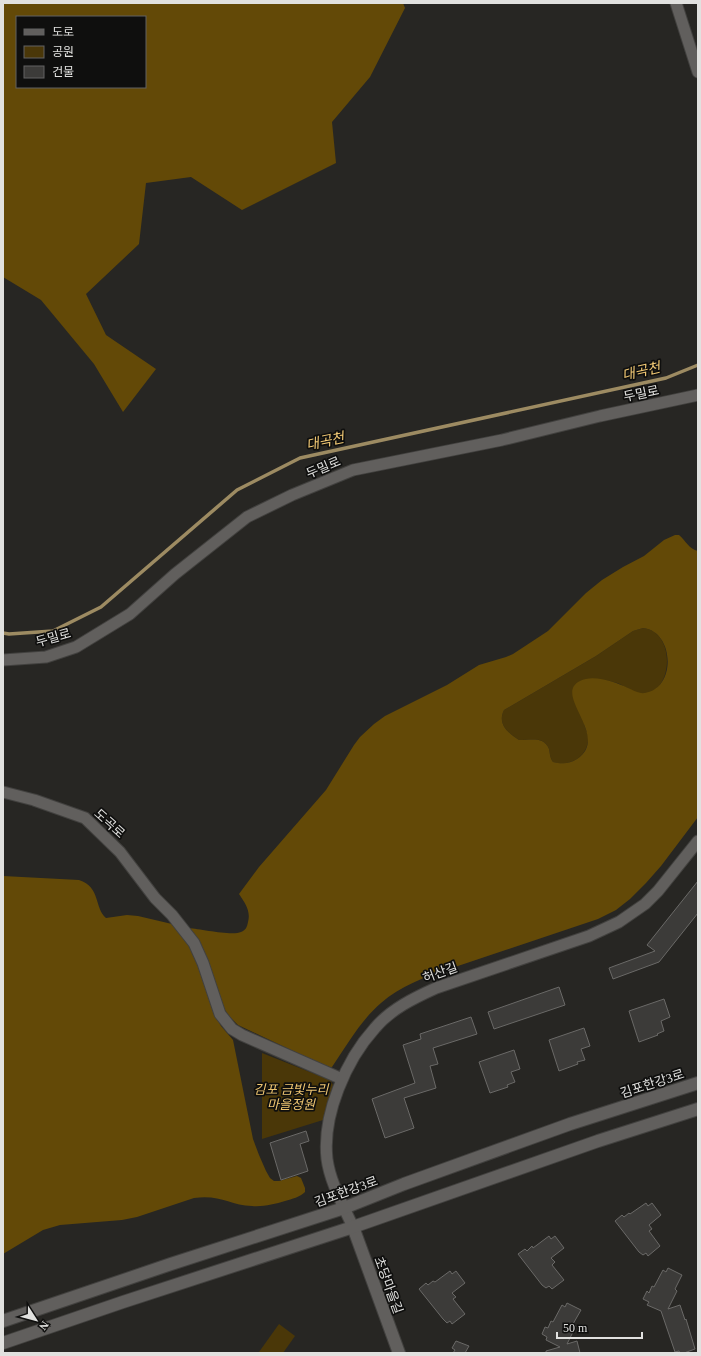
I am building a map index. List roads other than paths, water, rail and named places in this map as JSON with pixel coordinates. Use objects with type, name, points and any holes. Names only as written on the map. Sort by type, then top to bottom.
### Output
[{"type":"street","points":[[676,3],[698,72]]},
{"type":"street","name":"두밀로","points":[[3,660],[46,656],[76,647],[130,614],[175,574],[247,517],[292,495],[352,470],[502,440],[600,416],[698,395]]},
{"type":"street","name":"도곡로","points":[[3,792],[34,800],[85,818],[120,852],[155,898],[172,915],[194,943],[203,963],[220,1014],[232,1029],[252,1040],[342,1079]]},
{"type":"street","name":"허산길","points":[[353,1227],[330,1171],[326,1150],[329,1121],[342,1079],[365,1040],[376,1027],[387,1016],[406,1003],[436,988],[589,936],[619,922],[645,904],[658,891],[698,841]]},
{"type":"street","name":"김포한강3로","points":[[3,1322],[171,1264],[344,1208],[404,1184],[562,1127],[698,1084]]},
{"type":"street","points":[[3,1343],[131,1299],[353,1227],[598,1141],[698,1109]]},
{"type":"street","name":"초당마을길","points":[[353,1227],[399,1353]]},
{"type":"waterway","name":"대곡천","points":[[3,633],[9,634],[53,631],[101,607],[237,490],[300,458],[666,378],[698,365]]},
{"type":"park label","name":"김포 금빛누리 마을정원","points":[[291,1096]]}]
